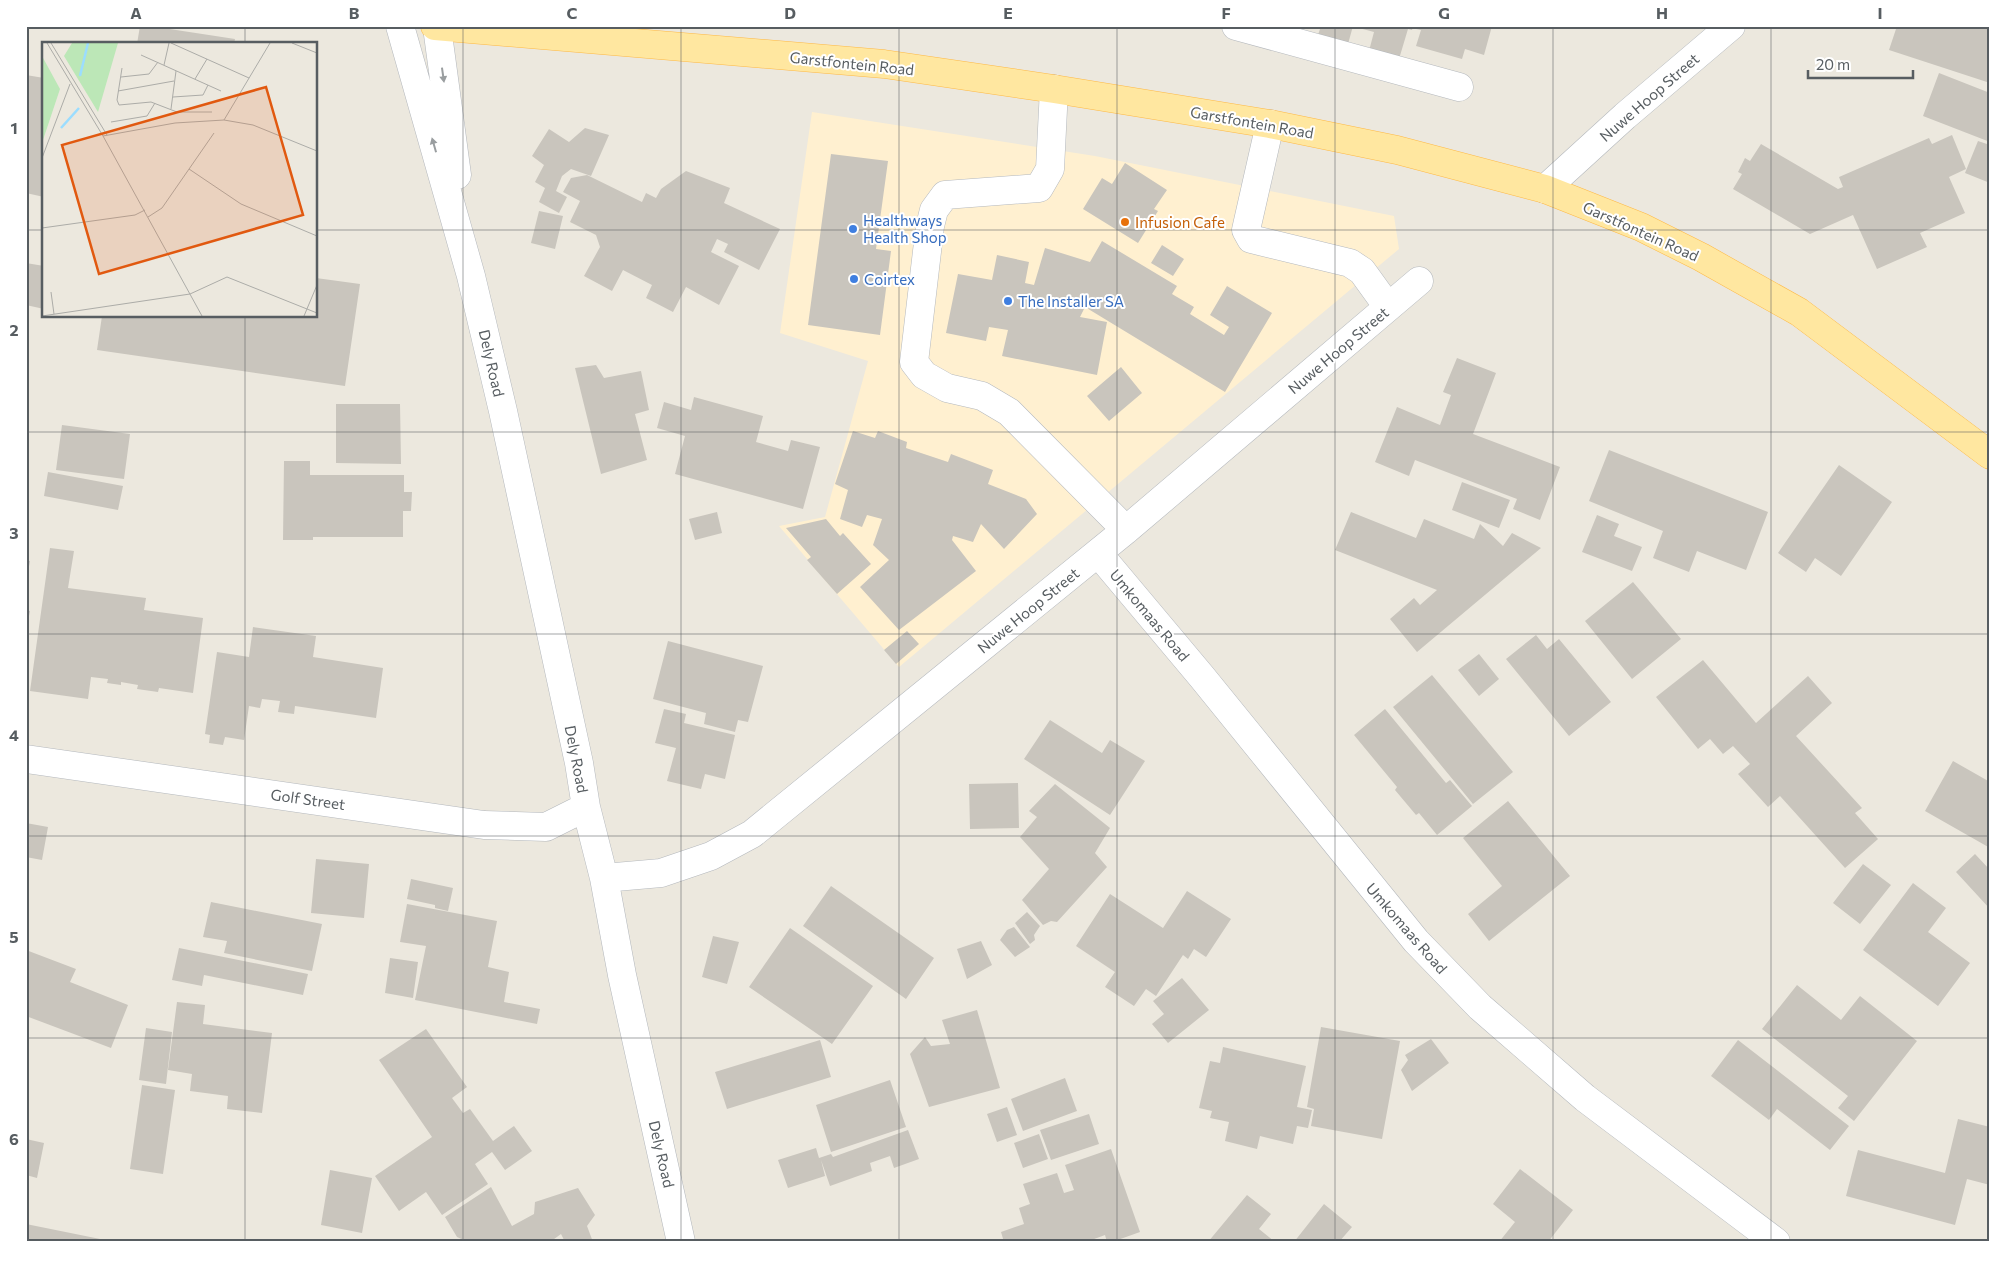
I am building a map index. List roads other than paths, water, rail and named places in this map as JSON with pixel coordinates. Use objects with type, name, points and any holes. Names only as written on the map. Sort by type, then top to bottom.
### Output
[{"type":"main road","name":"Garstfontein Road","points":[[436,26],[884,64],[1270,124],[1397,150],[1545,189],[1641,228],[1701,257],[1799,312],[1990,455]]},
{"type":"street","name":"Dely Road","points":[[400,26],[472,276],[510,441],[579,763],[586,807],[604,878],[622,975],[681,1242]]},
{"type":"street","name":"Dely Road","points":[[436,26],[472,276]]},
{"type":"street","points":[[1236,26],[1460,87]]},
{"type":"street","name":"Nuwe Hoop Street","points":[[1545,189],[1625,116],[1731,26]]},
{"type":"street","points":[[1054,89],[1050,169],[1039,188],[945,195],[934,210],[930,226],[914,362],[924,375],[947,388],[982,396],[1009,412],[1126,530]]},
{"type":"street","points":[[1270,124],[1246,230],[1251,239],[1350,263],[1362,271],[1388,307]]},
{"type":"street","name":"Nuwe Hoop Street","points":[[604,878],[661,872],[711,856],[752,834],[1126,530],[1419,281]]},
{"type":"street","name":"Umkomaas Road","points":[[1098,553],[1202,677],[1416,942],[1467,994],[1520,1044],[1585,1098],[1776,1242]]},
{"type":"street","name":"Golf Street","points":[[26,760],[484,825],[546,827],[586,807]]},
{"type":"place","name":"Infusion Cafe","points":[[1125,222]]},
{"type":"place","name":"Healthways Health Shop","points":[[853,229]]},
{"type":"place","name":"Coirtex","points":[[854,279]]},
{"type":"place","name":"The Installer SA","points":[[1008,301]]}]
